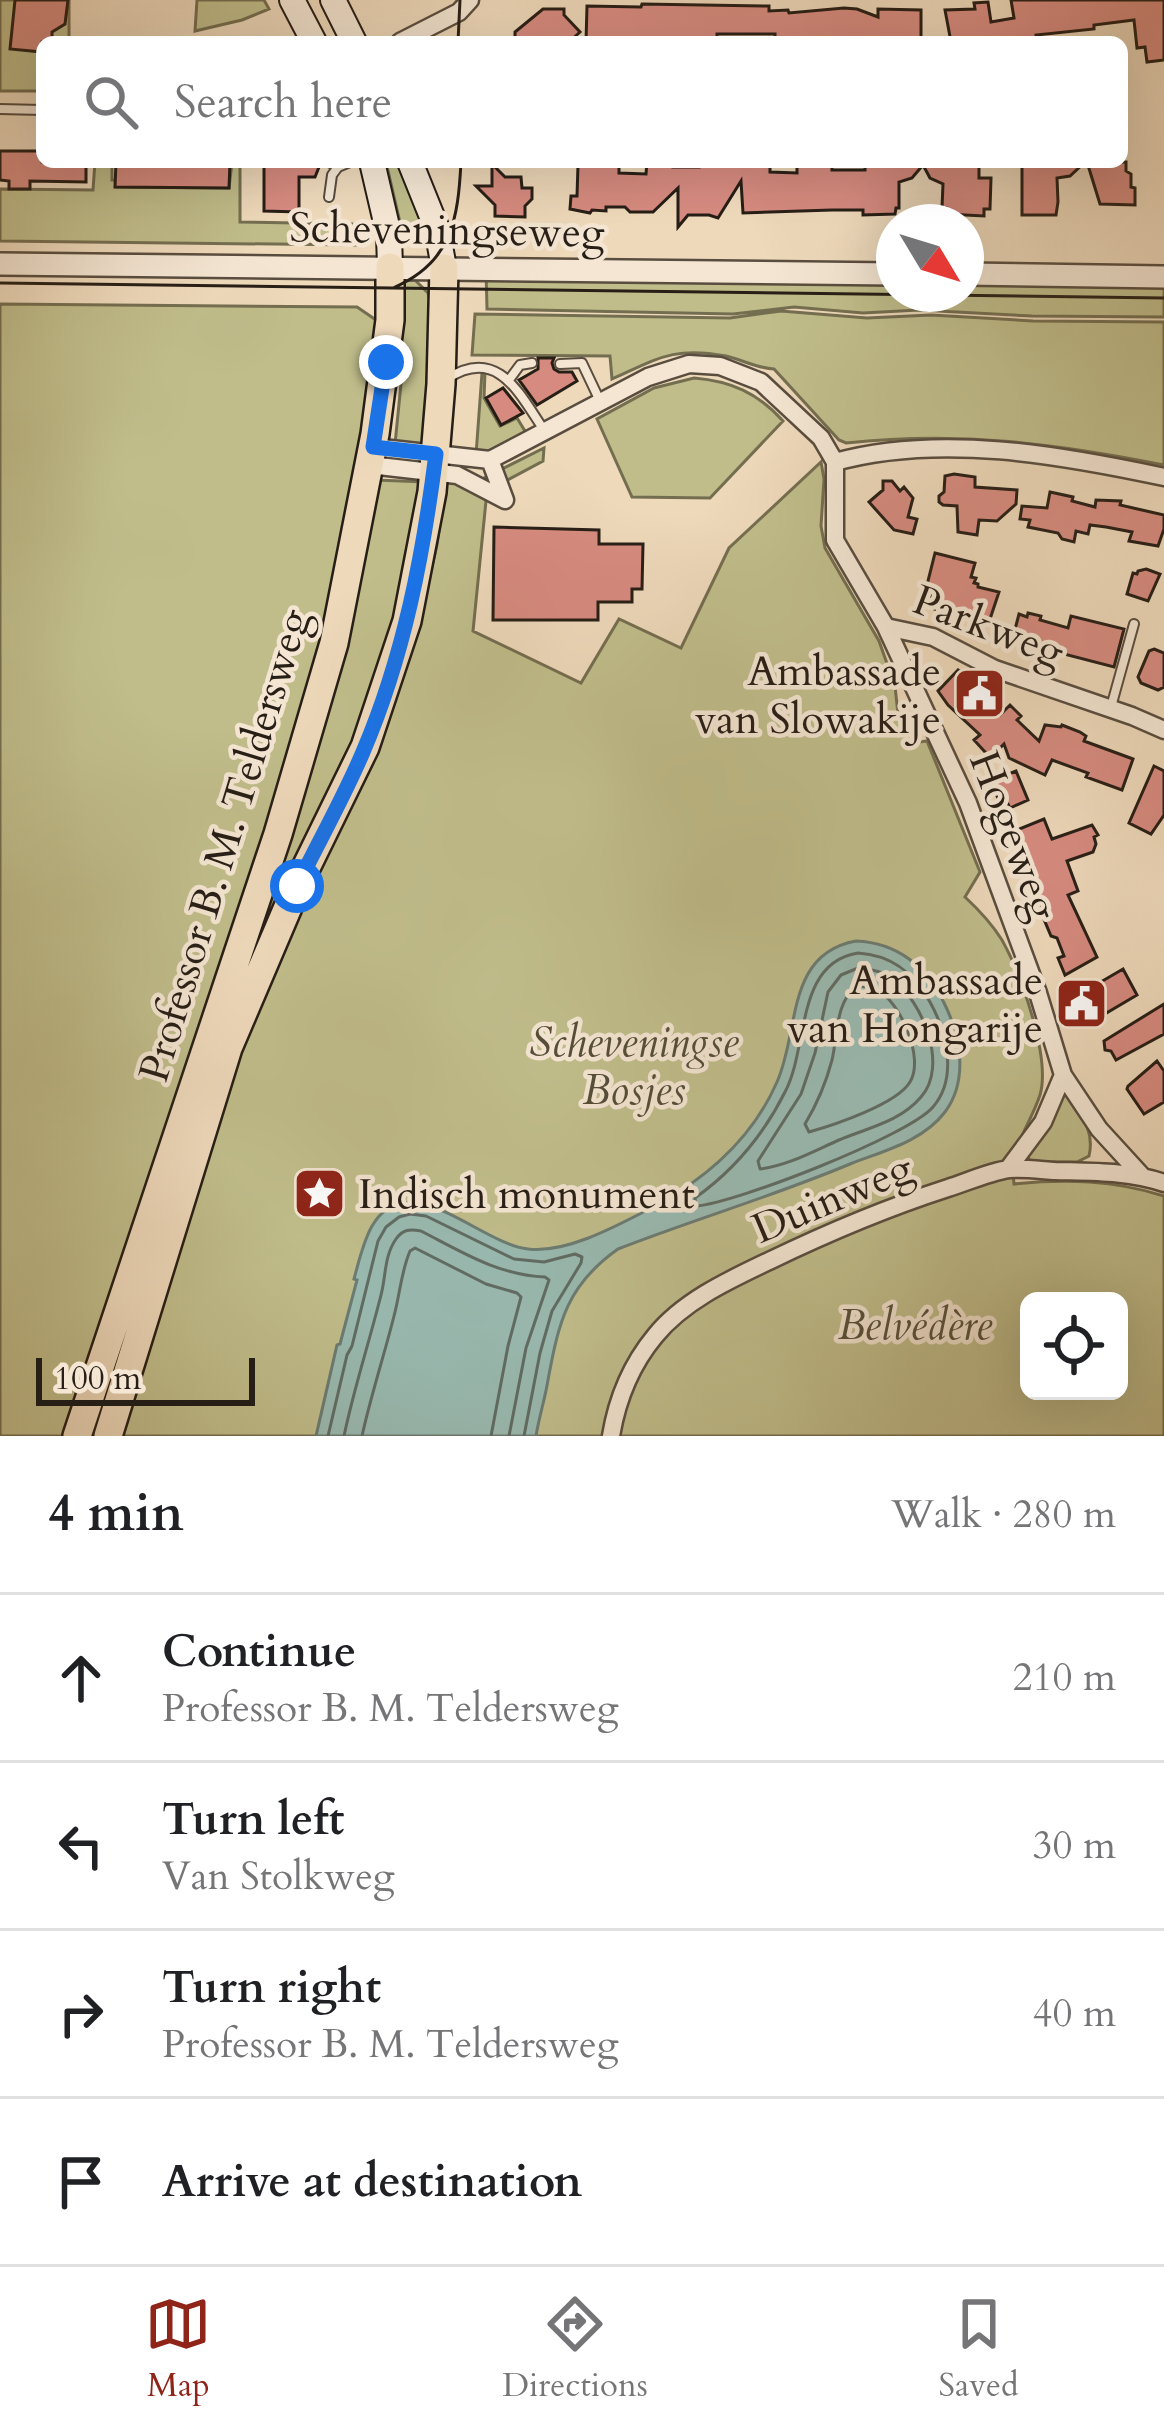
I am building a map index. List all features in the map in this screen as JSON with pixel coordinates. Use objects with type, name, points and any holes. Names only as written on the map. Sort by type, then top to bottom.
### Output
[{"type":"main road","points":[[292,0],[311,36]]},
{"type":"main road","points":[[333,0],[351,36]]},
{"type":"main road","points":[[372,168],[389,235],[390,267]]},
{"type":"main road","points":[[412,168],[437,229],[444,268]]},
{"type":"main road","name":"Professor B. M. Teldersweg","points":[[77,1436],[310,729],[349,579],[372,456],[390,320],[390,267]]},
{"type":"main road","name":"Professor B. M. Teldersweg","points":[[109,1436],[228,1048],[297,886],[365,747],[398,652],[422,557],[435,463],[444,268]]},
{"type":"street","points":[[425,30],[440,17],[448,0]]},
{"type":"street","points":[[412,36],[460,12],[470,0]]},
{"type":"street","name":"Scheveningseweg","points":[[0,264],[876,274]]},
{"type":"street","points":[[984,274],[1164,277]]},
{"type":"street","points":[[372,456],[435,463],[490,460],[648,377],[689,364],[720,366],[761,382],[821,438],[835,462],[952,448],[1092,462],[1164,478]]},
{"type":"street","points":[[435,463],[505,500],[490,460]]},
{"type":"street","name":"Parkweg","points":[[835,462],[836,540],[886,627],[933,637],[995,669],[1164,730]]},
{"type":"street","name":"Hogeweg","points":[[886,627],[968,802],[1063,1075],[1099,1129],[1142,1176]]},
{"type":"street","points":[[1008,1169],[1043,1122],[1063,1075]]},
{"type":"street","name":"Duinweg","points":[[611,1436],[622,1391],[656,1335],[707,1294],[779,1256],[884,1209],[1008,1169],[1142,1176],[1164,1183]]},
{"type":"lane","points":[[0,109],[36,110]]},
{"type":"lane","points":[[329,197],[333,168]]},
{"type":"lane","points":[[509,380],[520,365],[532,363]]},
{"type":"lane","points":[[560,364],[582,364],[601,403]]},
{"type":"lane","points":[[441,384],[458,372],[491,369],[509,380],[545,432]]},
{"type":"lane","points":[[1110,709],[1134,624]]},
{"type":"green space","points":[[0,0],[69,0],[69,36],[36,36],[36,91],[0,91]]},
{"type":"green space","points":[[197,0],[264,0],[269,9],[195,31]]},
{"type":"green space","points":[[95,168],[112,168],[116,187],[229,188],[231,168],[240,168],[240,222],[352,224],[360,241],[356,245],[0,241],[0,189],[93,190]]},
{"type":"green space","points":[[387,168],[403,168],[429,230],[402,231]]},
{"type":"green space","points":[[486,270],[876,276],[876,312],[882,312],[863,313],[794,307],[733,314],[487,309]]},
{"type":"green space","points":[[984,277],[1164,281],[1164,317],[957,312],[984,312]]},
{"type":"green space","points":[[415,280],[428,293],[431,306],[429,446],[395,444],[403,364],[398,342],[402,281]]},
{"type":"green space","points":[[0,304],[357,307],[376,320],[382,343],[306,714],[67,1436],[0,1436]]},
{"type":"green space","points":[[781,311],[867,318],[931,315],[1164,322],[1164,465],[1006,441],[927,438],[846,443],[774,369],[708,353],[654,360],[612,379],[610,356],[472,355],[475,314],[730,318]]},
{"type":"green space","points":[[485,372],[484,398],[500,426],[517,418],[528,436],[490,456],[476,455]]},
{"type":"green space","points":[[694,378],[743,390],[783,421],[710,498],[632,497],[597,419],[654,388]]},
{"type":"green space","name":"Scheveningse Bosjes","points":[[544,448],[543,461],[487,491],[473,631],[581,683],[619,619],[681,648],[729,548],[821,462],[825,548],[879,641],[895,686],[898,714],[920,742],[927,741],[980,872],[965,897],[1002,940],[1032,1016],[1042,1079],[1017,1148],[1014,1184],[1089,1182],[1164,1196],[1164,1436],[117,1436],[252,1010],[421,615],[446,481],[474,483]]},
{"type":"green space","points":[[375,480],[426,482],[388,660],[222,1048]]},
{"type":"green space","points":[[1064,1093],[1086,1123],[1089,1156],[1077,1162],[1030,1162],[1027,1154]]},
{"type":"water","points":[[856,941],[886,947],[911,960],[946,1007],[958,1046],[959,1074],[952,1100],[936,1122],[888,1150],[618,1249],[587,1276],[568,1306],[536,1436],[316,1436],[362,1252],[372,1226],[387,1209],[405,1203],[425,1205],[509,1244],[544,1249],[594,1236],[657,1205],[694,1182],[742,1138],[777,1082],[806,978],[833,949]]},
{"type":"building","points":[[15,0],[68,0],[65,24],[52,36],[36,36],[36,51],[10,49]]},
{"type":"building","points":[[1011,0],[1164,0],[1164,60],[1147,62],[1145,47],[1137,48],[1134,20],[1036,36],[950,36],[945,10],[975,9],[974,3],[988,2],[991,22],[1014,18]]},
{"type":"building","points":[[587,6],[769,6],[769,11],[789,13],[844,8],[878,17],[878,9],[921,10],[921,36],[586,36]]},
{"type":"building","points":[[543,9],[564,9],[580,32],[576,36],[515,36]]},
{"type":"building","points":[[0,151],[36,151],[36,168],[86,168],[86,182],[30,181],[30,189],[9,189],[9,181],[0,180]]},
{"type":"building","points":[[116,168],[230,168],[229,188],[115,187]]},
{"type":"building","points":[[264,168],[319,168],[315,177],[299,177],[299,212],[264,211]]},
{"type":"building","points":[[492,168],[505,177],[521,177],[522,188],[532,188],[525,217],[495,216],[495,205],[476,186],[492,186]]},
{"type":"building","points":[[578,168],[619,168],[619,173],[646,174],[646,168],[770,168],[770,172],[797,173],[797,168],[920,168],[912,178],[899,182],[899,204],[876,204],[876,215],[863,215],[863,210],[743,213],[741,181],[718,218],[688,215],[678,227],[678,188],[653,212],[630,212],[625,207],[590,213],[570,209],[571,196],[577,196]]},
{"type":"building","points":[[925,168],[979,168],[979,178],[991,178],[990,209],[984,209],[984,204],[942,204],[943,184],[930,178]]},
{"type":"building","points":[[1022,168],[1079,168],[1070,176],[1057,178],[1056,215],[1022,215]]},
{"type":"building","points":[[1089,168],[1126,168],[1135,188],[1135,205],[1100,204]]},
{"type":"building","points":[[538,358],[554,358],[554,369],[572,372],[577,381],[537,405],[519,380],[538,369]]},
{"type":"building","points":[[503,388],[523,413],[501,425],[486,398]]},
{"type":"building","points":[[945,476],[975,477],[975,487],[1017,490],[1016,504],[997,521],[979,520],[977,535],[958,532],[957,506],[939,502]]},
{"type":"building","points":[[883,481],[892,481],[900,491],[904,487],[913,498],[908,517],[917,519],[913,534],[894,530],[869,502],[883,490]]},
{"type":"building","points":[[1050,492],[1095,507],[1096,500],[1121,501],[1120,505],[1164,515],[1158,546],[1129,541],[1132,532],[1106,527],[1090,525],[1088,534],[1076,531],[1074,542],[1028,527],[1030,520],[1020,519],[1022,506],[1047,508]]},
{"type":"building","points":[[494,527],[599,530],[599,544],[643,544],[642,589],[632,589],[632,602],[598,602],[598,620],[493,620]]},
{"type":"building","points":[[935,553],[975,563],[974,583],[999,592],[989,622],[942,618],[938,610],[928,607],[933,591],[926,589]]},
{"type":"building","points":[[1146,569],[1160,574],[1148,601],[1127,594],[1133,573]]},
{"type":"building","points":[[1028,613],[1068,628],[1071,616],[1124,629],[1114,667],[1013,637],[1019,614],[1027,617]]},
{"type":"building","points":[[1154,649],[1164,653],[1164,687],[1158,690],[1138,677]]},
{"type":"building","points":[[958,670],[985,692],[984,699],[1000,715],[1010,705],[1021,716],[1017,720],[1039,741],[1045,725],[1062,725],[1086,736],[1084,741],[1133,759],[1122,790],[1052,760],[1045,775],[1009,758],[1004,744],[992,756],[986,753],[974,740],[980,735],[938,691]]},
{"type":"building","points":[[1154,766],[1164,771],[1164,815],[1151,834],[1129,823]]},
{"type":"building","points":[[1016,771],[1028,800],[1010,808],[1001,806],[991,781]]},
{"type":"building","points":[[1044,819],[1052,839],[1092,825],[1098,835],[1093,852],[1067,861],[1078,891],[1068,895],[1097,957],[1065,975],[1058,958],[1064,956],[1043,917],[1039,889],[1035,890],[1034,877],[1012,832]]},
{"type":"building","points":[[1123,969],[1137,995],[1103,1015],[1090,1017],[1079,998]]},
{"type":"building","points":[[1164,1004],[1164,1034],[1116,1060],[1105,1050],[1104,1041]]},
{"type":"building","points":[[1157,1061],[1164,1071],[1164,1102],[1144,1114],[1127,1089]]},
{"type":"tram line","points":[[458,36],[460,0]]},
{"type":"tram line","points":[[395,287],[429,265],[448,237],[460,168]]},
{"type":"tram line","points":[[0,283],[1164,298]]},
{"type":"place","name":"Ambassade van Slowakije","points":[[980,694]]},
{"type":"place","name":"Ambassade van Hongarije","points":[[1082,1003]]},
{"type":"place","name":"Indisch monument","points":[[319,1193]]},
{"type":"route","points":[[297,886],[365,747],[398,652],[422,557],[436,454],[373,447],[386,362]]},
{"type":"park label","name":"Belvédère","points":[[915,1324]]}]
